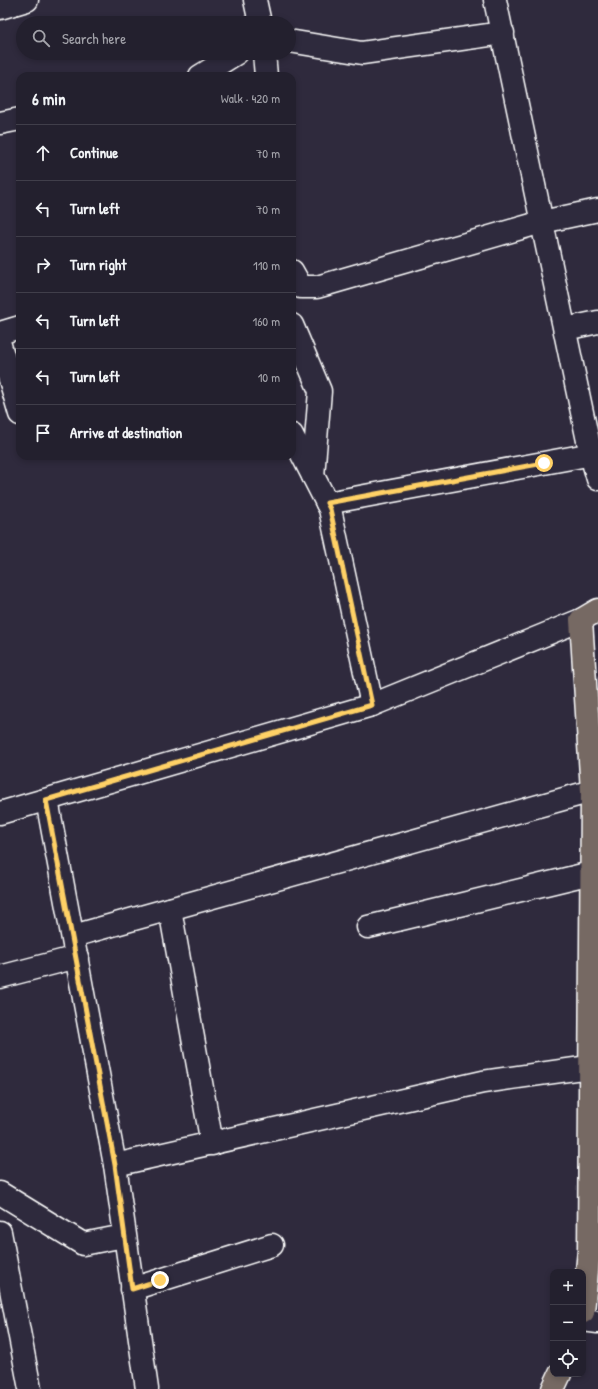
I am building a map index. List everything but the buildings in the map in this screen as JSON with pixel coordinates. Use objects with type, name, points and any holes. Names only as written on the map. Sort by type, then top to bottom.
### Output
[{"type":"main road","points":[[584,1305],[593,1250],[590,615]]},
{"type":"main road","points":[[553,1389],[559,1377]]},
{"type":"street","points":[[0,8],[27,0]]},
{"type":"street","points":[[255,0],[258,16]]},
{"type":"street","points":[[496,0],[565,329],[594,454],[598,479]]},
{"type":"street","points":[[296,42],[362,53],[502,33]]},
{"type":"street","points":[[206,72],[226,60]]},
{"type":"street","points":[[265,60],[266,72]]},
{"type":"street","points":[[0,123],[16,120]]},
{"type":"street","points":[[296,278],[301,287],[317,287],[542,222],[598,210]]},
{"type":"street","points":[[565,329],[598,322]]},
{"type":"street","points":[[0,333],[16,329]]},
{"type":"street","points":[[296,335],[320,392],[313,476]]},
{"type":"street","points":[[0,345],[16,400]]},
{"type":"street","points":[[296,443],[330,509],[372,705]]},
{"type":"street","points":[[327,503],[594,454]]},
{"type":"street","points":[[0,813],[372,705],[590,615]]},
{"type":"street","points":[[73,936],[592,790]]},
{"type":"street","points":[[46,800],[73,936],[115,1165],[147,1389]]},
{"type":"street","points":[[368,927],[591,873]]},
{"type":"street","points":[[170,909],[212,1144]]},
{"type":"street","points":[[0,977],[77,958]]},
{"type":"street","points":[[115,1165],[592,1056]]},
{"type":"street","points":[[0,1193],[83,1244],[124,1236]]},
{"type":"street","points":[[0,1232],[8,1312],[30,1389]]},
{"type":"street","points":[[132,1289],[272,1245]]},
{"type":"street","points":[[586,1320],[598,1322]]},
{"type":"route","points":[[160,1280],[132,1289],[115,1165],[46,800],[372,705],[330,509],[327,503],[544,463]]}]
